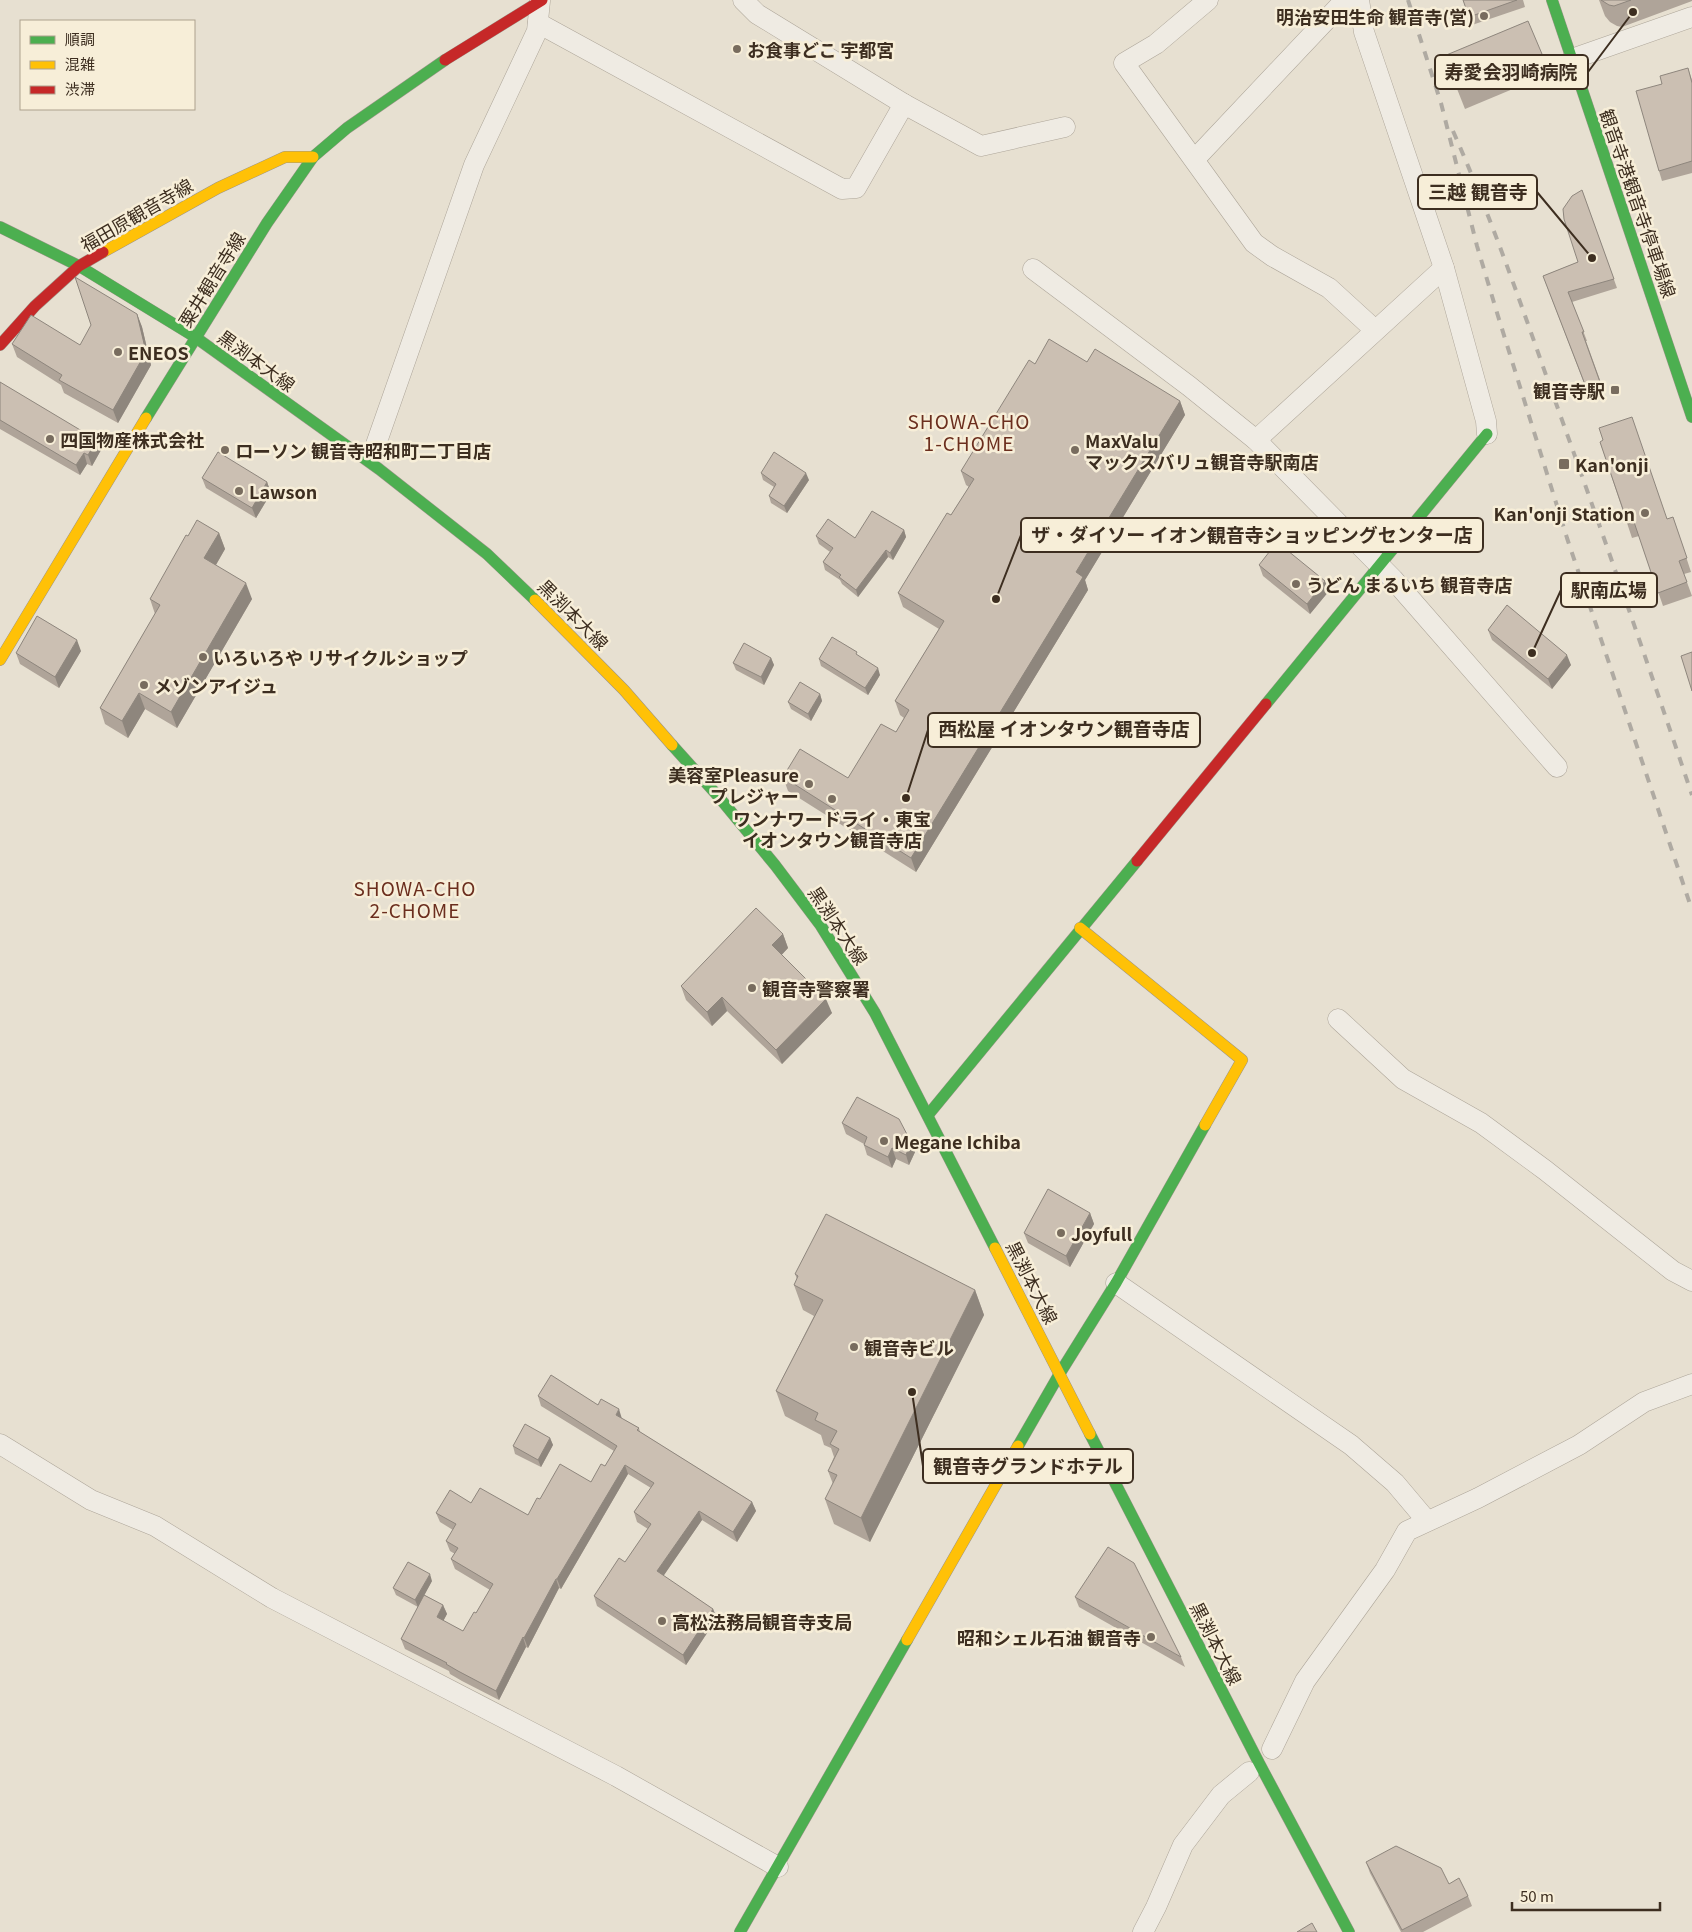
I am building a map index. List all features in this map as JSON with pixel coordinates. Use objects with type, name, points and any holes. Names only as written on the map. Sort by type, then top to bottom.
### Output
[{"type":"main road","name":"観音寺港観音寺停車場線","points":[[1552,0],[1692,417]]},
{"type":"main road","name":"粟井観音寺線","points":[[0,660],[195,337],[267,223],[313,157],[347,128],[431,69],[541,1]]},
{"type":"main road","name":"福田原観音寺線","points":[[0,345],[35,306],[79,266],[218,188],[285,157],[313,157]]},
{"type":"main road","name":"黒渕本大線","points":[[0,226],[79,266],[195,337],[379,469],[487,554],[558,622],[624,690],[725,803],[776,865],[821,926],[875,1013],[1259,1763],[1349,1932]]},
{"type":"main road","points":[[928,1115],[1487,434]]},
{"type":"main road","points":[[740,1932],[1060,1373],[1116,1283],[1242,1060],[1080,928]]},
{"type":"street","points":[[743,0],[757,14],[904,104],[981,146],[1065,127]]},
{"type":"street","points":[[1208,0],[1156,44],[1124,63],[1254,243],[1272,256],[1329,288],[1374,330]]},
{"type":"street","points":[[1195,159],[1345,0]]},
{"type":"street","points":[[1359,0],[1364,32],[1444,268],[1486,421],[1487,434]]},
{"type":"street","points":[[374,450],[474,165],[537,31],[541,1]]},
{"type":"street","points":[[1572,59],[1692,17]]},
{"type":"street","points":[[538,23],[842,189],[856,188],[904,104]]},
{"type":"street","points":[[1256,440],[1374,330],[1444,268]]},
{"type":"street","points":[[1033,269],[1189,386],[1256,440],[1379,564],[1557,767]]},
{"type":"street","points":[[1338,1019],[1404,1079],[1481,1123],[1545,1170],[1673,1271],[1692,1281]]},
{"type":"street","points":[[1116,1283],[1350,1445],[1394,1484],[1427,1521]]},
{"type":"street","points":[[1272,1749],[1305,1681],[1385,1570],[1407,1531],[1478,1498],[1580,1445],[1644,1402],[1692,1384]]},
{"type":"street","points":[[0,1444],[91,1500],[155,1526],[272,1598],[616,1776],[778,1866]]},
{"type":"street","points":[[1143,1932],[1183,1845],[1221,1795],[1249,1772]]},
{"type":"building","points":[[1463,0],[1517,0],[1469,17]]},
{"type":"building","points":[[1601,0],[1631,0],[1614,6]]},
{"type":"building","points":[[1528,21],[1542,54],[1458,88],[1444,56]]},
{"type":"building","points":[[1688,68],[1692,83],[1692,161],[1659,171],[1636,91],[1662,84],[1660,76]]},
{"type":"building","points":[[1582,190],[1614,279],[1568,292],[1584,332],[1582,332],[1600,382],[1586,387],[1543,276],[1578,262],[1564,219],[1563,209],[1572,196]]},
{"type":"building","points":[[75,277],[137,314],[146,352],[113,410],[59,380],[62,375],[12,344],[31,315],[80,345],[91,325]]},
{"type":"building","points":[[1049,339],[1087,362],[1095,349],[1180,401],[1076,572],[1083,577],[911,858],[783,777],[800,749],[848,778],[881,724],[896,732],[909,710],[895,701],[944,621],[898,593],[947,513],[951,515],[974,479],[961,471],[1029,360],[1035,364]]},
{"type":"building","name":"四国物産株式会社","points":[[0,382],[97,440],[88,455],[84,453],[76,465],[0,420]]},
{"type":"building","name":"Kan'onji Station","points":[[1632,417],[1667,519],[1673,517],[1687,558],[1679,561],[1687,582],[1658,593],[1634,522],[1628,524],[1600,442],[1603,440],[1599,428]]},
{"type":"building","name":"Lawson","points":[[218,452],[267,482],[252,508],[202,478]]},
{"type":"building","points":[[774,452],[806,473],[784,506],[769,496],[776,484],[761,473]]},
{"type":"building","points":[[872,511],[904,530],[890,553],[886,550],[856,590],[839,577],[841,575],[823,562],[833,548],[816,536],[828,519],[855,538]]},
{"type":"building","points":[[197,520],[219,533],[204,558],[246,583],[171,712],[139,693],[122,721],[100,708],[160,605],[150,599],[186,535],[188,536]]},
{"type":"building","name":"うどん まるいち 観音寺店","points":[[1277,542],[1325,581],[1307,604],[1259,565]]},
{"type":"building","points":[[1507,605],[1567,655],[1548,679],[1488,630]]},
{"type":"building","points":[[37,616],[77,640],[55,677],[16,653]]},
{"type":"building","points":[[832,637],[857,652],[856,654],[878,668],[865,688],[819,659]]},
{"type":"building","points":[[744,643],[771,658],[761,677],[733,663]]},
{"type":"building","points":[[1692,652],[1692,691],[1681,656]]},
{"type":"building","points":[[800,682],[820,694],[808,714],[788,702]]},
{"type":"building","name":"観音寺警察署","points":[[756,908],[783,934],[772,945],[826,999],[776,1050],[722,997],[707,1012],[681,986]]},
{"type":"building","name":"Megane Ichiba","points":[[857,1097],[899,1119],[911,1142],[906,1155],[892,1148],[888,1157],[864,1145],[867,1137],[842,1123]]},
{"type":"building","name":"Joyfull","points":[[1048,1189],[1090,1213],[1066,1256],[1024,1233]]},
{"type":"building","points":[[826,1214],[975,1290],[861,1518],[825,1499],[837,1475],[828,1471],[839,1449],[830,1444],[837,1431],[815,1420],[818,1413],[776,1391],[823,1300],[794,1285],[798,1276],[795,1274]]},
{"type":"building","points":[[551,1375],[598,1405],[601,1399],[619,1409],[616,1415],[639,1428],[637,1430],[752,1502],[733,1532],[699,1511],[657,1571],[713,1609],[683,1655],[594,1596],[619,1558],[625,1562],[651,1524],[634,1512],[654,1483],[625,1465],[556,1579],[523,1637],[496,1691],[401,1639],[424,1595],[443,1605],[437,1617],[463,1631],[493,1584],[451,1559],[458,1548],[446,1541],[456,1524],[436,1513],[450,1490],[471,1503],[480,1488],[528,1515],[537,1498],[540,1499],[560,1464],[591,1482],[601,1464],[605,1466],[617,1446],[538,1396]]},
{"type":"building","points":[[525,1424],[550,1438],[538,1460],[513,1446]]},
{"type":"building","name":"昭和シェル石油 観音寺","points":[[1108,1547],[1134,1563],[1181,1657],[1075,1597]]},
{"type":"building","points":[[408,1562],[430,1574],[415,1600],[393,1588]]},
{"type":"building","points":[[1396,1846],[1441,1868],[1449,1884],[1459,1878],[1468,1896],[1402,1930],[1366,1862]]},
{"type":"building","points":[[1312,1923],[1317,1932],[1297,1932]]},
{"type":"railway","points":[[1408,0],[1441,103],[1477,246],[1567,538],[1692,910]]},
{"type":"railway","points":[[1453,131],[1518,295],[1692,795]]},
{"type":"traffic: fast","points":[[1552,0],[1692,417]]},
{"type":"traffic: fast","points":[[146,418],[267,223],[313,157],[347,128],[445,60]]},
{"type":"traffic: fast","points":[[0,227],[79,266],[195,337],[379,469],[487,554],[535,600]]},
{"type":"traffic: fast","points":[[1266,704],[1487,434]]},
{"type":"traffic: fast","points":[[672,745],[718,796],[775,865],[821,926],[875,1013],[995,1248]]},
{"type":"traffic: fast","points":[[928,1115],[1137,861]]},
{"type":"traffic: fast","points":[[1018,1446],[1060,1373],[1116,1283],[1205,1125]]},
{"type":"traffic: fast","points":[[1090,1434],[1259,1763],[1349,1932]]},
{"type":"traffic: fast","points":[[740,1932],[907,1640]]},
{"type":"traffic: slow","points":[[103,252],[218,188],[285,157],[313,157]]},
{"type":"traffic: slow","points":[[0,660],[146,418]]},
{"type":"traffic: slow","points":[[535,600],[624,690],[672,745]]},
{"type":"traffic: slow","points":[[1080,928],[1242,1060],[1205,1125]]},
{"type":"traffic: slow","points":[[995,1248],[1090,1434]]},
{"type":"traffic: slow","points":[[907,1640],[1018,1446]]},
{"type":"traffic: jam","points":[[445,60],[542,0]]},
{"type":"traffic: jam","points":[[0,345],[35,306],[79,266],[103,252]]},
{"type":"traffic: jam","points":[[1137,861],[1266,704]]},
{"type":"place","name":"寿愛会羽崎病院","points":[[1633,12]]},
{"type":"place","name":"明治安田生命 観音寺(営)","points":[[1484,16]]},
{"type":"place","name":"お食事どこ 宇都宮","points":[[737,49]]},
{"type":"place","name":"三越 観音寺","points":[[1592,258]]},
{"type":"place","name":"ENEOS","points":[[118,352]]},
{"type":"place","name":"観音寺駅","points":[[1615,390]]},
{"type":"place","name":"四国物産株式会社","points":[[50,439]]},
{"type":"place","name":"ローソン 観音寺昭和町二丁目店","points":[[225,450]]},
{"type":"place","name":"MaxValu マックスバリュ観音寺駅南店","points":[[1075,450]]},
{"type":"place","name":"Kan'onji","points":[[1564,464]]},
{"type":"place","name":"Lawson","points":[[239,491]]},
{"type":"place","name":"Kan'onji Station","points":[[1645,513]]},
{"type":"place","name":"うどん まるいち 観音寺店","points":[[1296,584]]},
{"type":"place","name":"ザ・ダイソー イオン観音寺ショッピングセンター店","points":[[996,599]]},
{"type":"place","name":"駅南広場","points":[[1532,653]]},
{"type":"place","name":"いろいろや リサイクルショップ","points":[[203,657]]},
{"type":"place","name":"メゾンアイジュ","points":[[144,685]]},
{"type":"place","name":"美容室Pleasure プレジャー","points":[[809,784]]},
{"type":"place","name":"西松屋 イオンタウン観音寺店","points":[[906,798]]},
{"type":"place","name":"ワンナワードライ・東宝 イオンタウン観音寺店","points":[[832,799]]},
{"type":"place","name":"観音寺警察署","points":[[752,988]]},
{"type":"place","name":"Megane Ichiba","points":[[884,1141]]},
{"type":"place","name":"Joyfull","points":[[1061,1233]]},
{"type":"place","name":"観音寺ビル","points":[[854,1347]]},
{"type":"place","name":"観音寺グランドホテル","points":[[912,1392]]},
{"type":"place","name":"高松法務局観音寺支局","points":[[662,1621]]},
{"type":"place","name":"昭和シェル石油 観音寺","points":[[1151,1637]]},
{"type":"district","name":"SHOWA-CHO 1-CHOME","points":[[969,431]]},
{"type":"district","name":"SHOWA-CHO 2-CHOME","points":[[415,898]]}]
